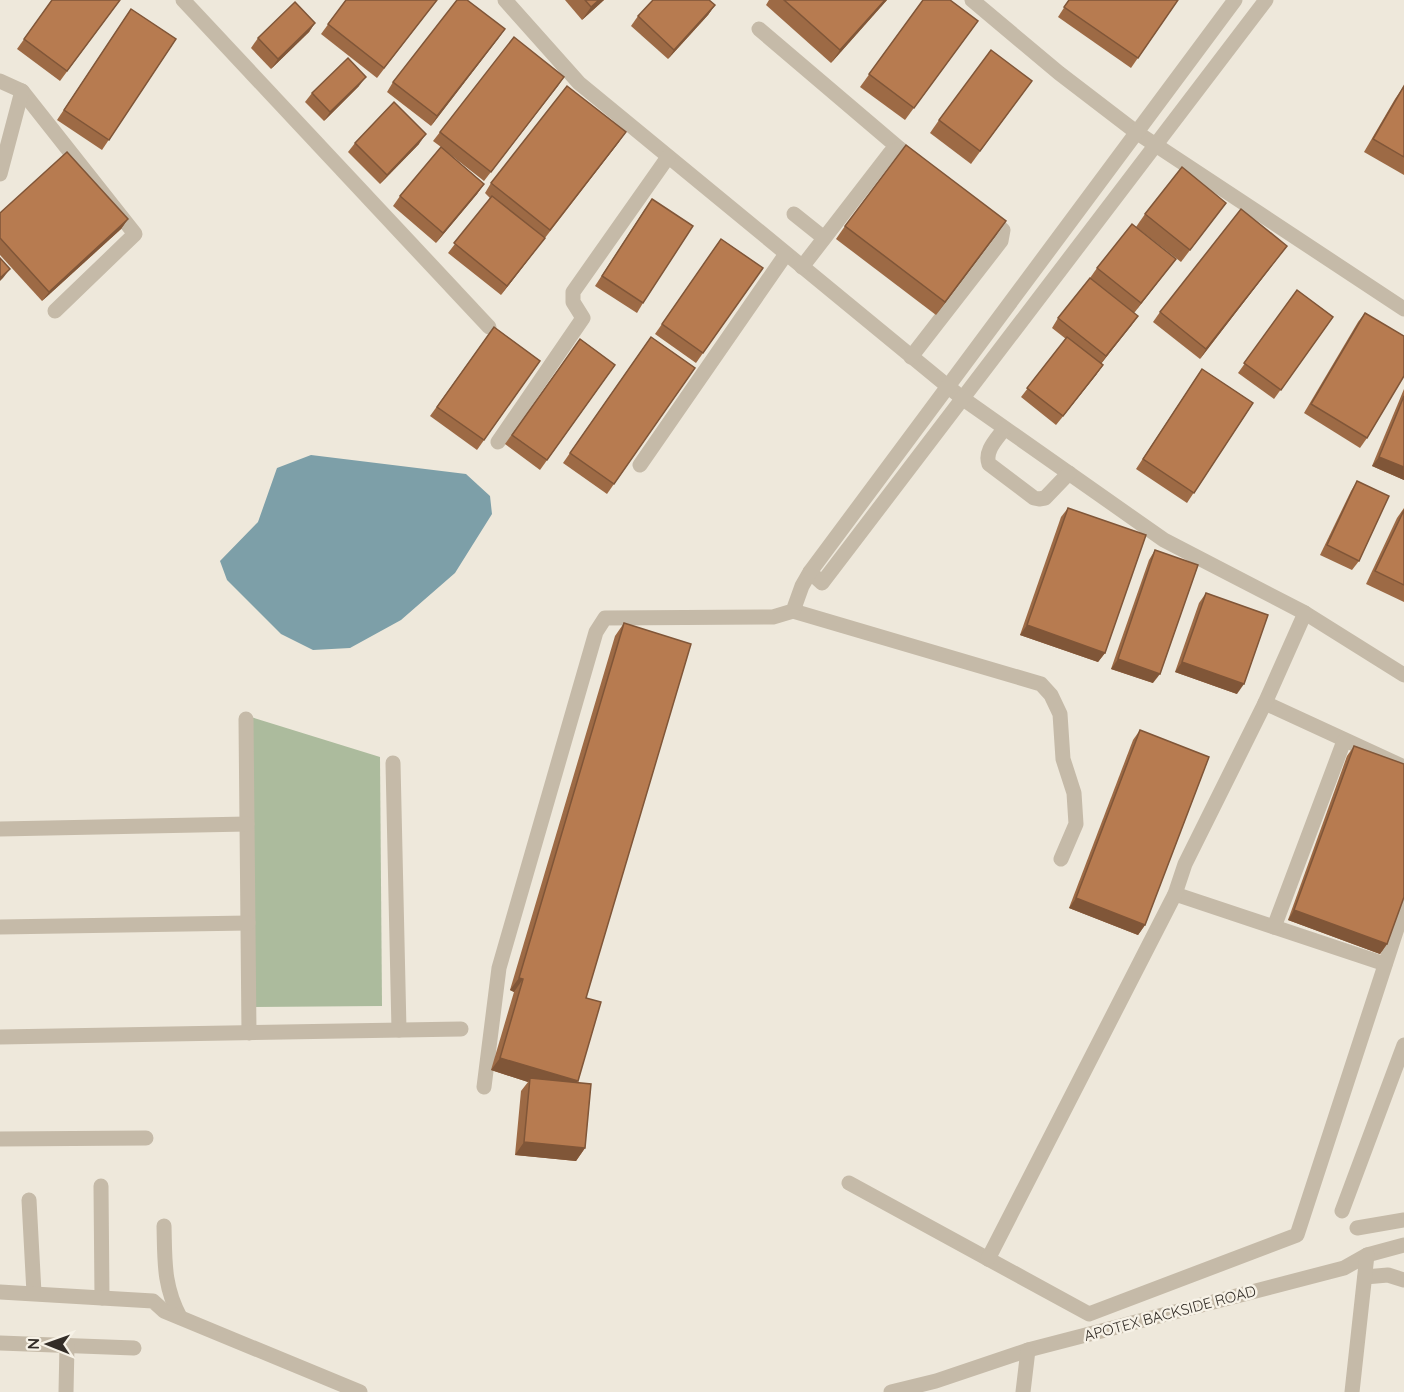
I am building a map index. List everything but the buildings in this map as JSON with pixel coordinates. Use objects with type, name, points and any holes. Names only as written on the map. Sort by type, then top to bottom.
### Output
[{"type":"street","points":[[183,0],[489,327]]},
{"type":"street","points":[[505,0],[579,83],[947,387],[1164,540],[1305,613],[1404,675]]},
{"type":"street","points":[[972,0],[1059,73],[1136,132],[1404,309]]},
{"type":"street","points":[[793,611],[810,572],[1235,0]]},
{"type":"street","points":[[810,572],[822,583],[1266,0]]},
{"type":"street","points":[[759,29],[900,149],[928,170]]},
{"type":"street","points":[[0,81],[22,92],[135,234],[55,311]]},
{"type":"street","points":[[0,174],[22,92]]},
{"type":"street","points":[[802,267],[890,153],[900,149]]},
{"type":"street","points":[[498,442],[583,318],[573,302],[573,292],[668,157]]},
{"type":"street","points":[[910,357],[1001,241],[1003,235],[1001,226],[973,205]]},
{"type":"street","points":[[794,214],[824,238]]},
{"type":"street","points":[[640,465],[786,254]]},
{"type":"street","points":[[1004,429],[988,451],[988,464],[1034,498],[1039,500],[1045,498],[1069,473]]},
{"type":"street","points":[[484,1087],[499,968],[596,632],[605,618],[773,617],[793,611],[1041,684],[1051,695],[1060,714],[1063,759],[1074,792],[1076,824],[1061,859]]},
{"type":"street","points":[[988,1259],[1175,894],[1185,864],[1265,703],[1305,613]]},
{"type":"street","points":[[1265,703],[1404,767]]},
{"type":"street","points":[[246,719],[249,1033]]},
{"type":"street","points":[[1274,927],[1344,741]]},
{"type":"street","points":[[393,764],[399,1030]]},
{"type":"street","points":[[0,829],[247,824]]},
{"type":"street","points":[[1175,894],[1385,964]]},
{"type":"street","points":[[849,1183],[1089,1314],[1297,1235],[1404,907]]},
{"type":"street","points":[[0,927],[248,922]]},
{"type":"street","points":[[0,1037],[461,1029]]},
{"type":"street","points":[[1342,1211],[1404,1045]]},
{"type":"street","points":[[0,1139],[146,1138]]},
{"type":"street","points":[[102,1186],[102,1298]]},
{"type":"street","points":[[29,1200],[34,1293]]},
{"type":"street","points":[[1357,1228],[1404,1220]]},
{"type":"street","points":[[164,1226],[165,1266],[170,1298],[180,1317]]},
{"type":"street","name":"APOTEX BACKSIDE ROAD","points":[[898,1391],[936,1381],[1028,1350],[1344,1268],[1367,1255],[1404,1245]]},
{"type":"street","points":[[1352,1392],[1367,1255]]},
{"type":"street","points":[[1365,1276],[1388,1275],[1404,1280]]},
{"type":"street","points":[[0,1292],[153,1301],[164,1311],[360,1392]]},
{"type":"street","points":[[0,1343],[134,1348]]},
{"type":"street","points":[[66,1392],[67,1346]]},
{"type":"street","points":[[1023,1392],[1028,1350]]},
{"type":"green space","points":[[251,717],[380,757],[382,1006],[255,1007]]},
{"type":"water","points":[[311,455],[466,474],[490,496],[492,514],[455,573],[401,620],[350,648],[313,650],[281,634],[227,580],[220,561],[258,522],[277,468]]}]
